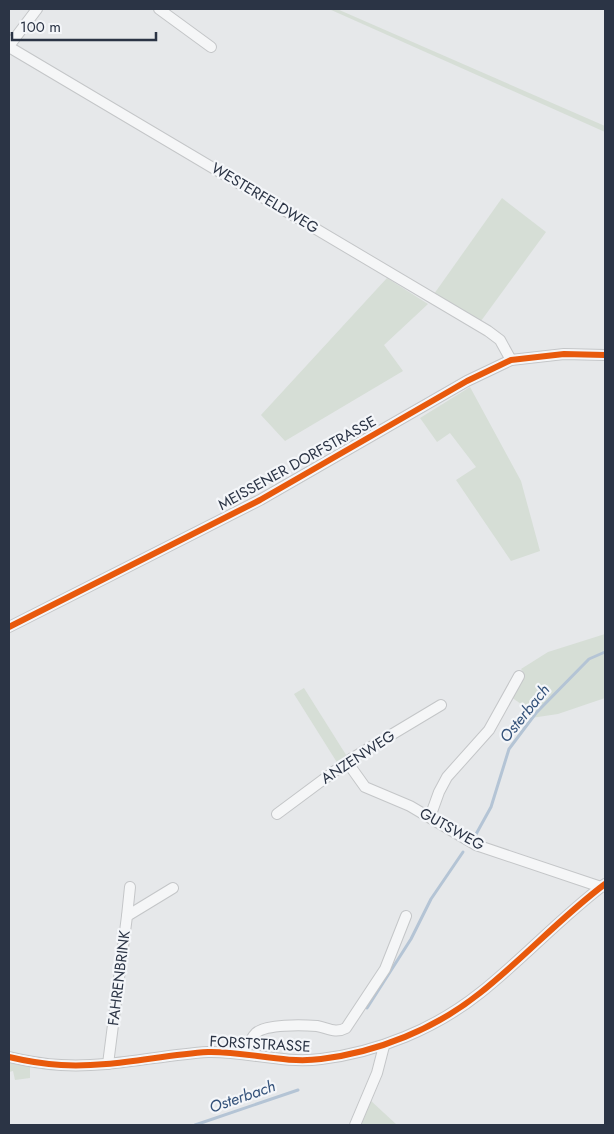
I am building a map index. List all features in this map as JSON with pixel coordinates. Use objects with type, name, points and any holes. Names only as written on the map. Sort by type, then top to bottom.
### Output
[{"type":"street","points":[[9,46],[38,9]]},
{"type":"street","points":[[160,9],[211,47]]},
{"type":"street","name":"WESTERFELDWEG","points":[[9,46],[488,331],[500,340],[511,360]]},
{"type":"street","name":"MEISSENER DORFSTRASSE","points":[[9,628],[260,500],[467,381],[511,360],[564,354],[605,356]]},
{"type":"street","points":[[430,817],[447,777],[489,730],[519,676]]},
{"type":"street","name":"ANZENWEG","points":[[277,814],[351,759],[441,705]]},
{"type":"street","name":"GUTSWEG","points":[[351,759],[350,766],[365,787],[410,806],[476,845],[603,886]]},
{"type":"street","name":"FORSTSTRASSE","points":[[9,1057],[62,1066],[108,1064],[209,1052],[244,1054],[284,1060],[319,1060],[356,1054],[384,1046],[445,1017],[480,993],[603,886]]},
{"type":"street","points":[[127,916],[130,887]]},
{"type":"street","name":"FAHRENBRINK","points":[[108,1064],[127,916],[173,888]]},
{"type":"street","points":[[244,1054],[255,1034],[264,1028],[318,1026],[335,1032],[346,1028],[384,969],[406,916]]},
{"type":"street","points":[[355,1125],[377,1073],[384,1046]]},
{"type":"shaded area","points":[[329,9],[337,9],[605,126],[605,132]]},
{"type":"shaded area","points":[[502,198],[546,232],[481,321],[434,294]]},
{"type":"shaded area","points":[[387,278],[428,304],[384,345],[403,371],[285,441],[261,415]]},
{"type":"shaded area","points":[[470,387],[521,481],[540,551],[511,561],[456,480],[476,467],[450,433],[437,442],[420,418]]},
{"type":"shaded area","points":[[605,634],[605,698],[558,714],[531,718],[534,713],[511,697],[524,673],[521,669],[548,652]]},
{"type":"shaded area","points":[[304,688],[348,758],[338,764],[294,694]]},
{"type":"shaded area","points":[[9,1061],[30,1066],[30,1078],[15,1080],[13,1071],[9,1072]]},
{"type":"shaded area","points":[[370,1100],[397,1125],[359,1125]]},
{"type":"waterway","name":"Osterbach","points":[[475,836],[491,807],[509,749],[536,713],[589,659],[605,652]]},
{"type":"waterway","name":"Osterbach","points":[[367,1008],[411,939],[431,899],[463,852]]},
{"type":"waterway","name":"Osterbach","points":[[195,1125],[298,1090]]},
{"type":"cycle path","points":[[9,627],[260,500],[467,381],[511,360],[564,354],[605,355]]},
{"type":"cycle path","points":[[9,1057],[48,1064],[98,1065],[208,1052],[307,1060],[342,1056],[364,1051],[425,1028],[463,1006],[496,980],[573,910],[605,884]]}]
